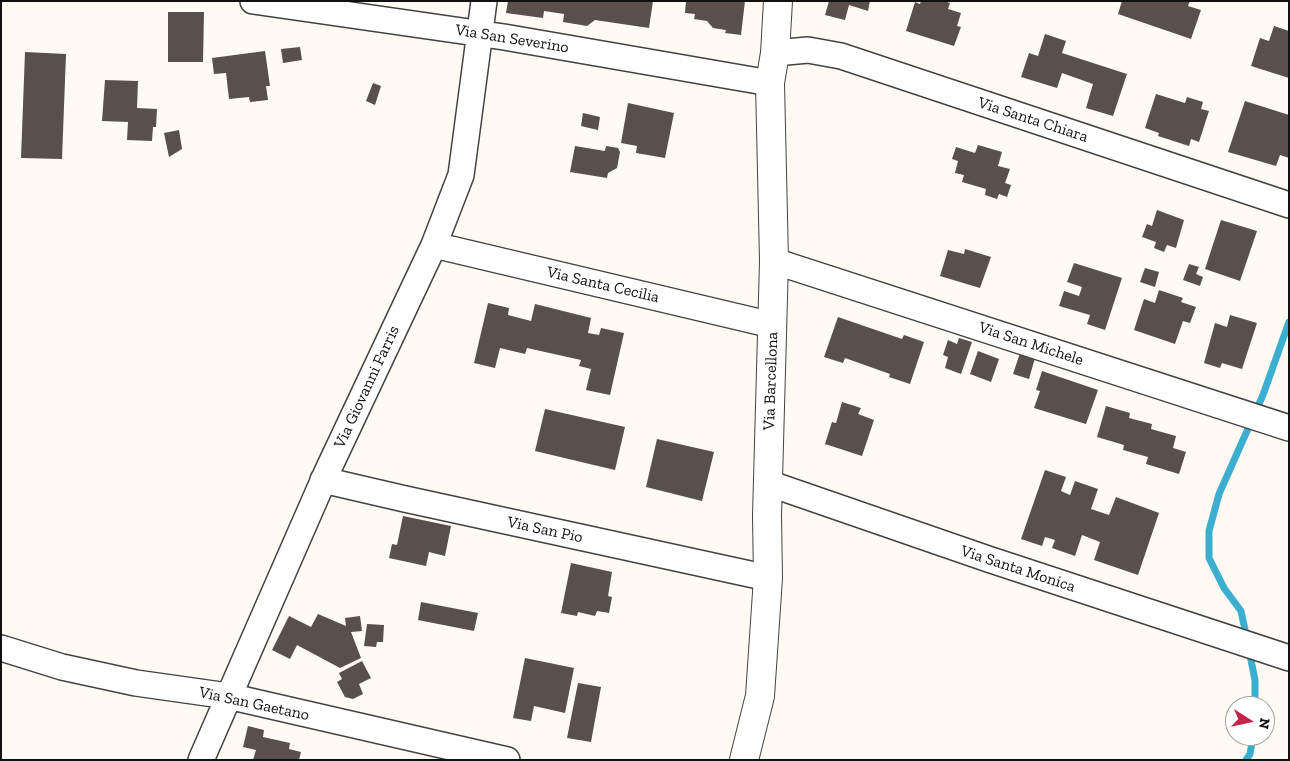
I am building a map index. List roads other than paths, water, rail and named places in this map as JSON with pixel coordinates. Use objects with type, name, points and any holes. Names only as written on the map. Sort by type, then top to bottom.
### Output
[{"type":"street","name":"Via San Severino","points":[[253,1],[479,34],[770,83]]},
{"type":"street","name":"Via Giovanni Farris","points":[[201,760],[324,480],[434,245],[461,174],[484,1]]},
{"type":"street","name":"Via Barcellona","points":[[744,760],[760,696],[768,578],[768,483],[774,260],[770,83],[775,53],[778,1]]},
{"type":"street","name":"Via Santa Chiara","points":[[775,53],[808,50],[841,56],[1289,205]]},
{"type":"street","name":"Via Santa Cecilia","points":[[434,245],[772,325]]},
{"type":"street","name":"Via San Michele","points":[[774,260],[1280,425]]},
{"type":"street","name":"Via San Pio","points":[[324,480],[405,500],[768,578]]},
{"type":"street","name":"Via Santa Monica","points":[[768,483],[988,559],[1279,655]]},
{"type":"street","name":"Via San Gaetano","points":[[1,648],[62,668],[136,684],[228,696],[507,760]]},
{"type":"waterway","points":[[1247,639],[1241,611],[1224,588],[1209,558],[1209,531],[1219,494],[1263,395],[1289,322]]},
{"type":"waterway","points":[[1249,650],[1255,680],[1255,696]]},
{"type":"waterway","points":[[1246,760],[1250,754],[1251,746]]}]
